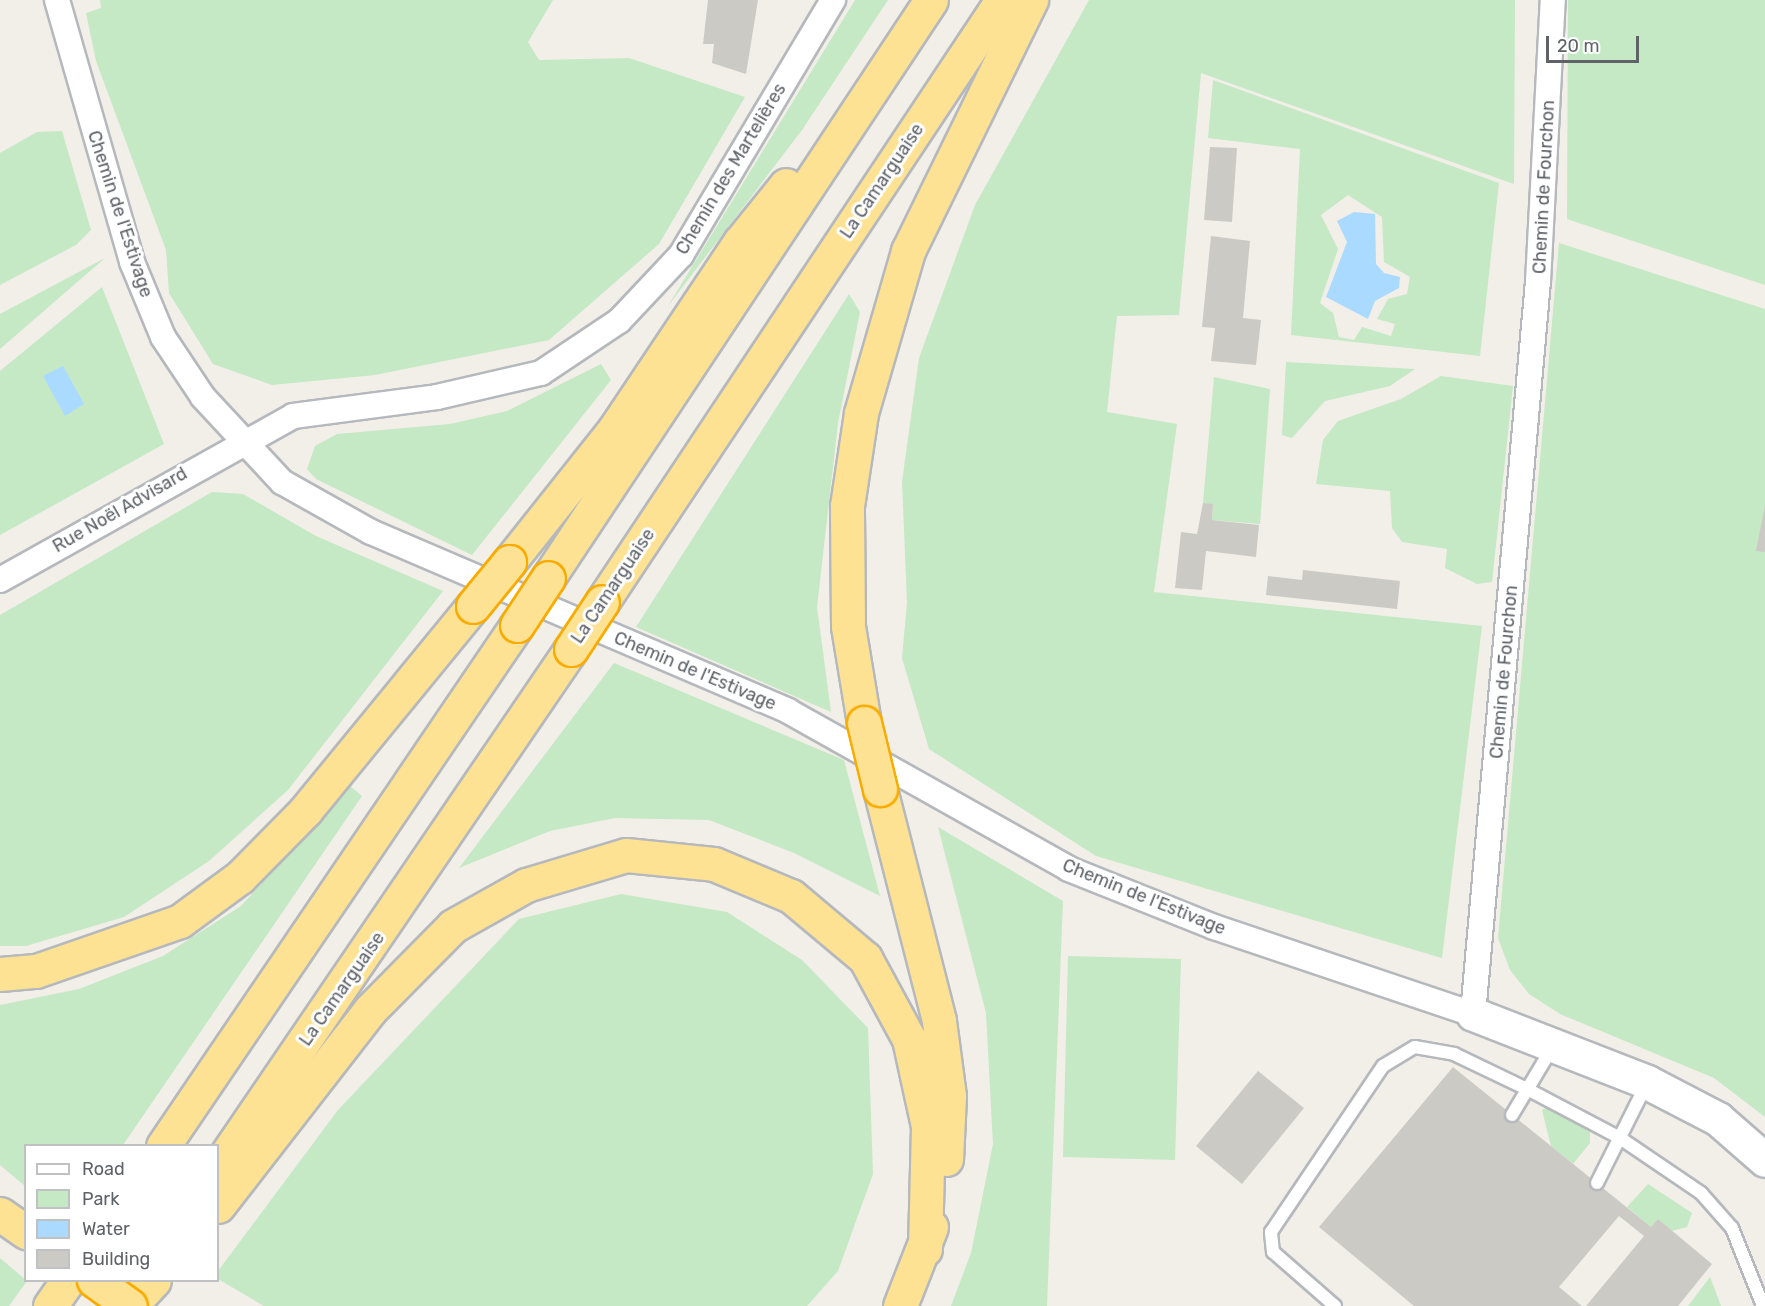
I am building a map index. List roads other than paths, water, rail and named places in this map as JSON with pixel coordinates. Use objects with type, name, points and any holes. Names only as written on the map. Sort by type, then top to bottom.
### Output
[{"type":"highway","points":[[164,1144],[517,625],[931,0]]},
{"type":"highway","name":"La Camarguaise","points":[[219,1166],[380,936],[1002,0]]},
{"type":"highway","points":[[900,1306],[925,1249],[943,1184],[949,1096],[939,1021],[864,723],[848,615],[848,506],[861,413],[908,251],[1031,0]]},
{"type":"highway","points":[[0,974],[36,971],[160,929],[240,876],[305,811],[614,430],[740,242],[908,35]]},
{"type":"highway","points":[[219,1205],[370,1010],[453,926],[526,885],[626,855],[714,864],[791,896],[865,958],[909,1038],[928,1126],[925,1249]]},
{"type":"highway","points":[[0,1214],[24,1231]]},
{"type":"highway","points":[[50,1306],[67,1282]]},
{"type":"highway","points":[[95,1282],[130,1306],[153,1282]]},
{"type":"highway","points":[[120,1306],[137,1282]]},
{"type":"street","name":"Chemin de l'Estivage","points":[[57,0],[132,262],[163,337],[241,441],[282,482],[371,532],[788,711],[1070,869],[1214,927],[1473,1014]]},
{"type":"street","name":"Chemin des Martelières","points":[[241,441],[293,416],[437,397],[541,373],[619,321],[681,255],[833,0]]},
{"type":"street","name":"Chemin de Fourchon","points":[[1473,1014],[1538,282],[1553,0]]},
{"type":"street","name":"Rue Noël Advisard","points":[[0,580],[241,441]]},
{"type":"street","points":[[1473,1014],[1647,1082],[1718,1119],[1765,1160]]},
{"type":"lane","points":[[1512,1115],[1529,1090],[1554,1044]]},
{"type":"lane","points":[[1335,1306],[1273,1252],[1271,1232],[1383,1066],[1415,1047],[1454,1054],[1620,1138],[1716,1209],[1742,1248],[1763,1306]]},
{"type":"lane","points":[[1597,1183],[1647,1082]]},
{"type":"water","points":[[1354,212],[1375,214],[1376,264],[1384,273],[1400,277],[1399,288],[1375,301],[1368,319],[1326,297],[1347,242],[1337,221]]},
{"type":"water","points":[[63,366],[84,404],[65,416],[43,376]]}]
